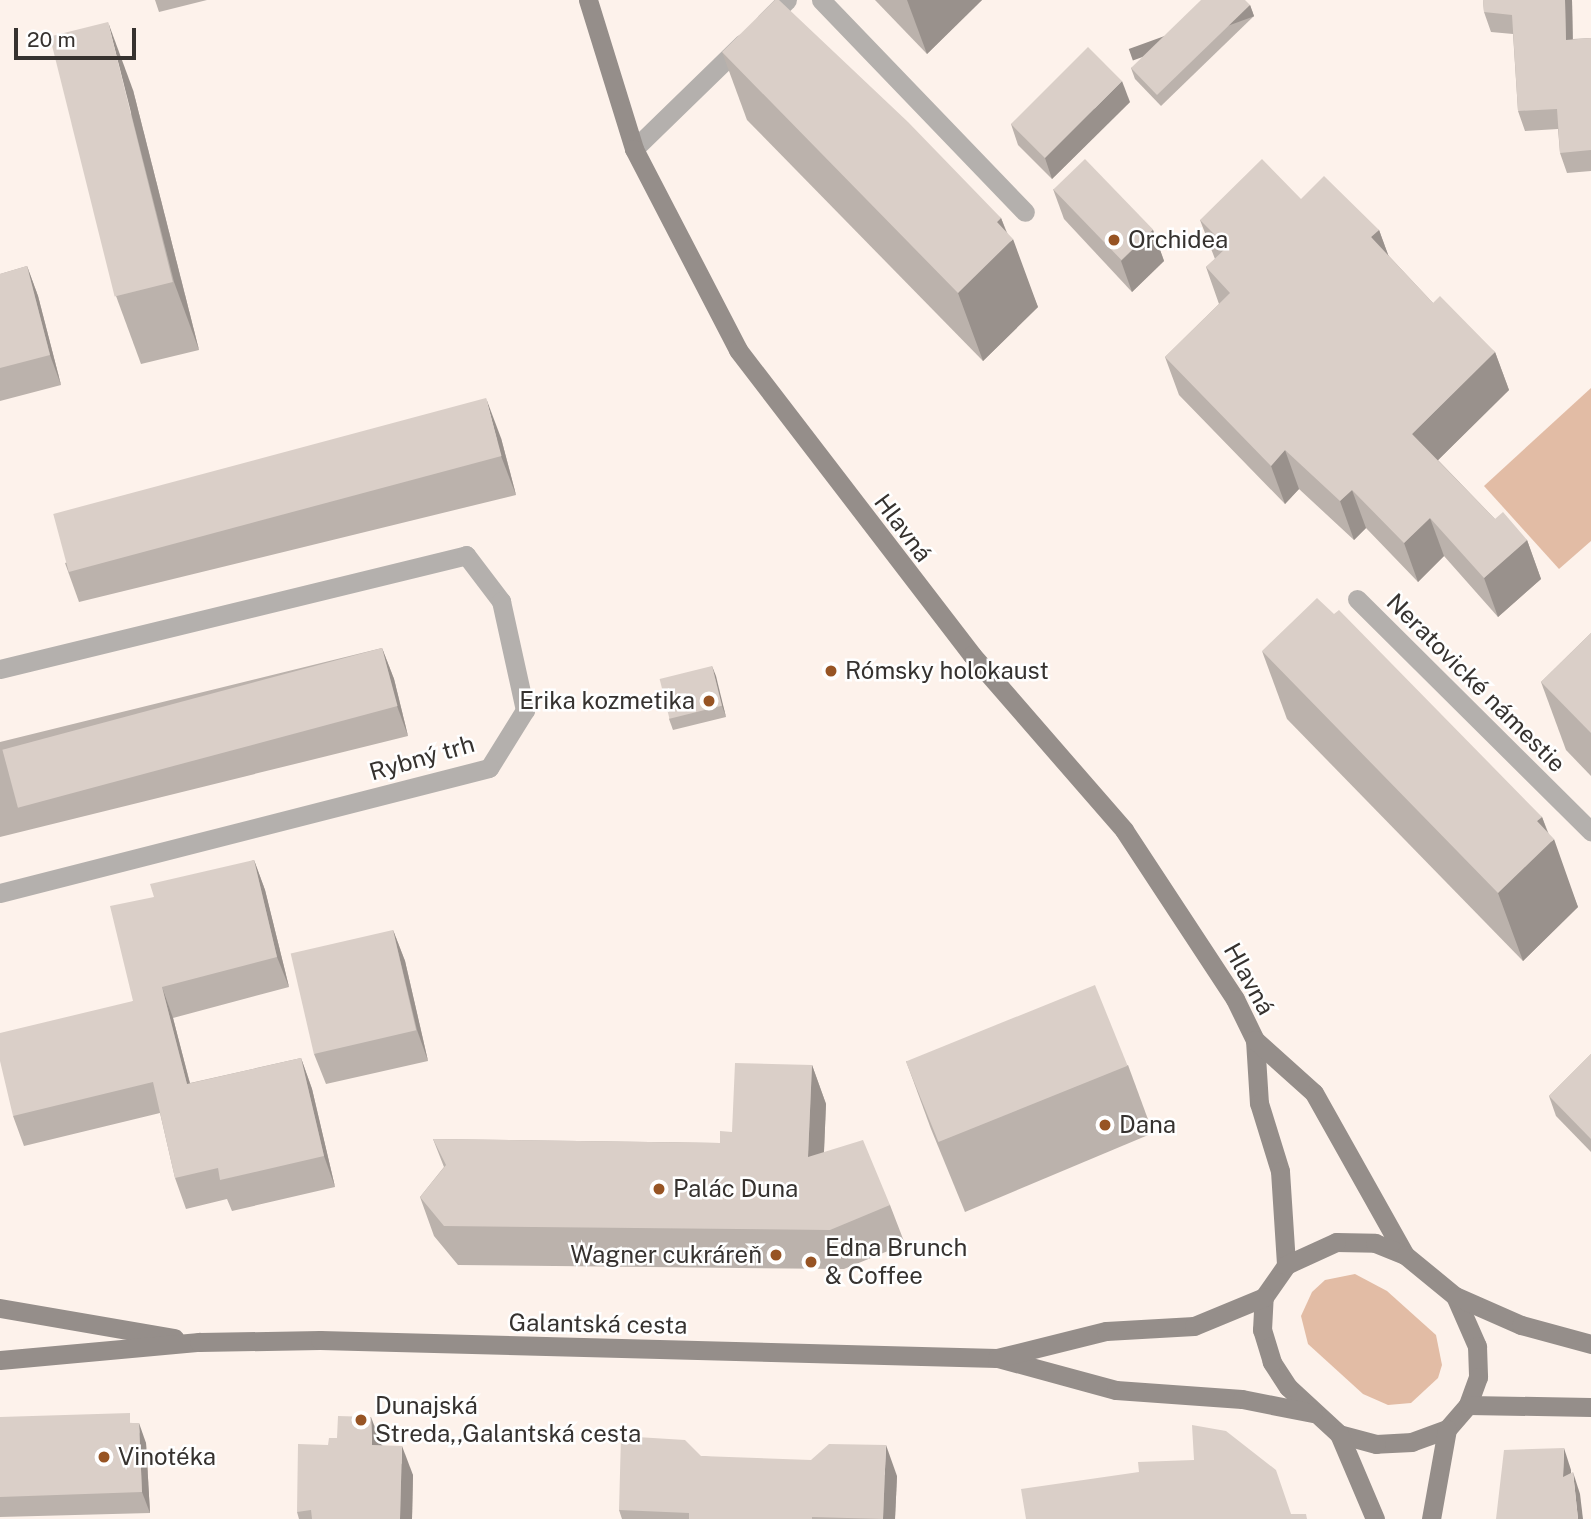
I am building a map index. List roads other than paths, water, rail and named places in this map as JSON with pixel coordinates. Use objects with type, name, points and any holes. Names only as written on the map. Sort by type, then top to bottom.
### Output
[{"type":"main road","name":"Hlavná","points":[[588,0],[634,149],[738,350],[972,656],[1124,830],[1181,909],[1255,1040]]},
{"type":"main road","points":[[1255,1040],[1314,1093],[1405,1255]]},
{"type":"main road","points":[[1255,1040],[1259,1103],[1280,1171],[1286,1265]]},
{"type":"main road","points":[[1455,1296],[1477,1346],[1478,1377],[1468,1405],[1447,1429],[1412,1442],[1376,1444],[1339,1434],[1313,1413],[1272,1362],[1262,1330],[1264,1297],[1286,1265],[1336,1242],[1375,1243],[1405,1255],[1455,1296],[1521,1325],[1591,1344]]},
{"type":"main road","points":[[997,1357],[1106,1331],[1194,1326],[1264,1297]]},
{"type":"main road","name":"Galantská cesta","points":[[0,1308],[199,1342]]},
{"type":"main road","name":"Galantská cesta","points":[[0,1360],[199,1342],[997,1357]]},
{"type":"main road","points":[[997,1357],[1116,1390],[1242,1399],[1313,1413]]},
{"type":"main road","points":[[1468,1405],[1591,1407]]},
{"type":"main road","points":[[1431,1519],[1447,1429]]},
{"type":"main road","points":[[1339,1434],[1375,1519]]},
{"type":"street","points":[[634,149],[787,0]]},
{"type":"street","points":[[821,0],[1025,212]]},
{"type":"street","name":"Rybný trh","points":[[0,669],[466,555],[501,600],[525,710],[489,768],[0,893]]},
{"type":"street","name":"Neratovické námestie","points":[[1357,599],[1591,831]]},
{"type":"place","name":"Orchidea","points":[[1114,240]]},
{"type":"place","name":"Rómsky holokaust","points":[[831,671]]},
{"type":"place","name":"Erika kozmetika","points":[[709,701]]},
{"type":"place","name":"Dana","points":[[1105,1125]]},
{"type":"place","name":"Palác Duna","points":[[659,1189]]},
{"type":"place","name":"Wagner cukráreň","points":[[776,1255]]},
{"type":"place","name":"Edna Brunch & Coffee","points":[[811,1262]]},
{"type":"place","name":"Dunajská Streda,,Galantská cesta","points":[[361,1420]]},
{"type":"place","name":"Vinotéka","points":[[104,1457]]}]
